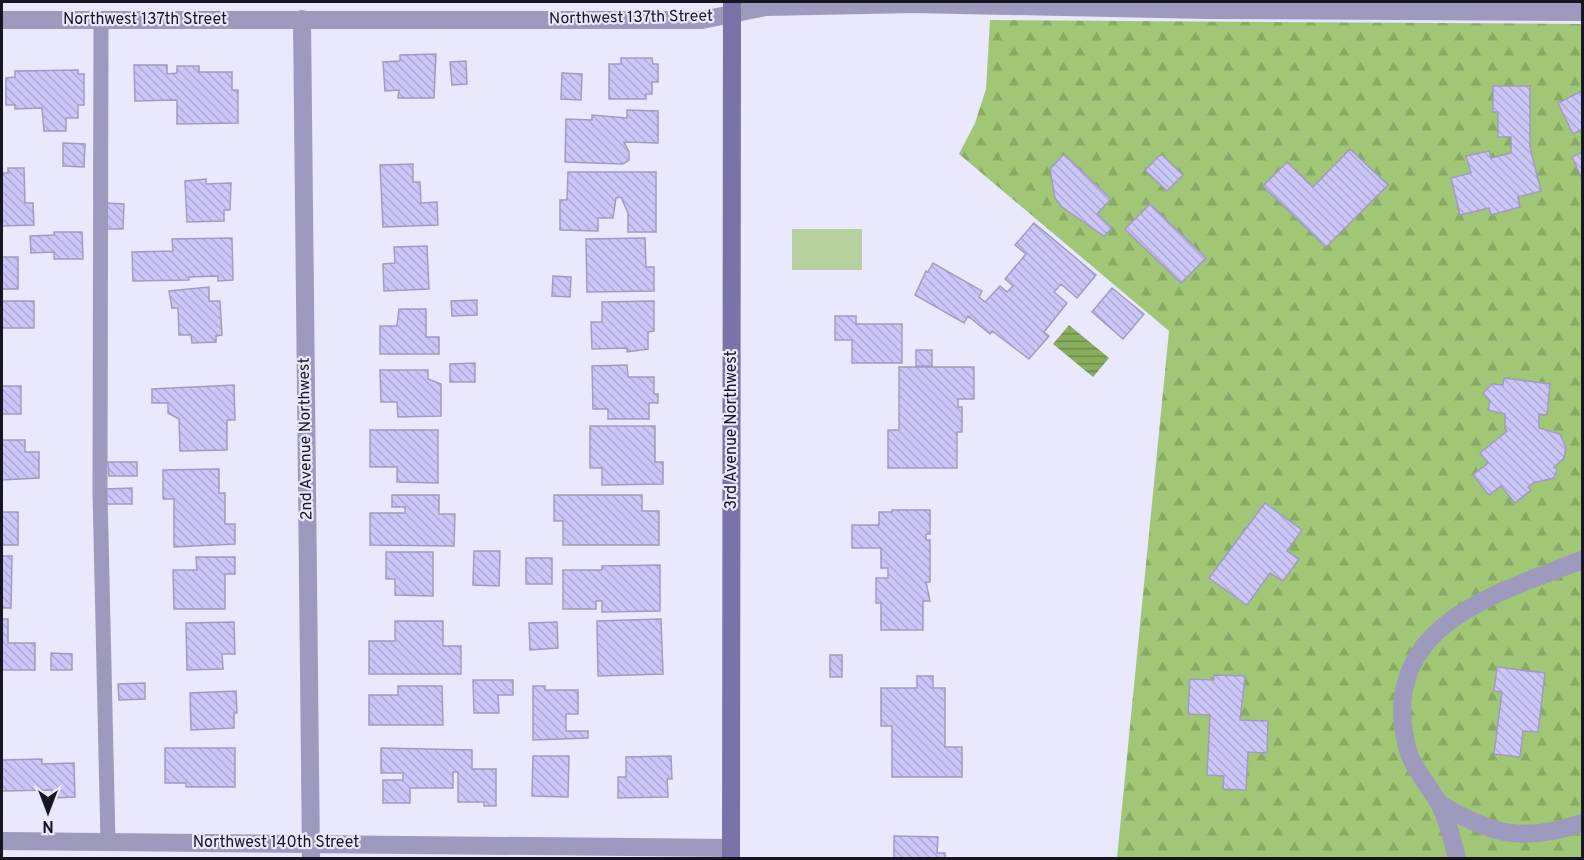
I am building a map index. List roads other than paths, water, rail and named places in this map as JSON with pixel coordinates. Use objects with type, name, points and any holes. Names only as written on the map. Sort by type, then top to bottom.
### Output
[{"type":"street","name":"Northwest 137th Street","points":[[2,20],[702,21],[732,8],[914,3],[1582,12]]},
{"type":"street","name":"3rd Avenue Northwest","points":[[731,853],[732,8]]},
{"type":"street","name":"2nd Avenue Northwest","points":[[302,19],[311,851]]},
{"type":"street","points":[[1457,858],[1440,804],[1407,748],[1403,719],[1404,692],[1412,666],[1429,637],[1460,612],[1506,590],[1582,560]]},
{"type":"street","points":[[1440,804],[1473,824],[1506,833],[1548,834],[1582,823]]},
{"type":"street","name":"Northwest 140th Street","points":[[2,842],[108,842],[311,851],[731,853]]},
{"type":"lane","points":[[101,20],[100,492],[108,842]]}]
